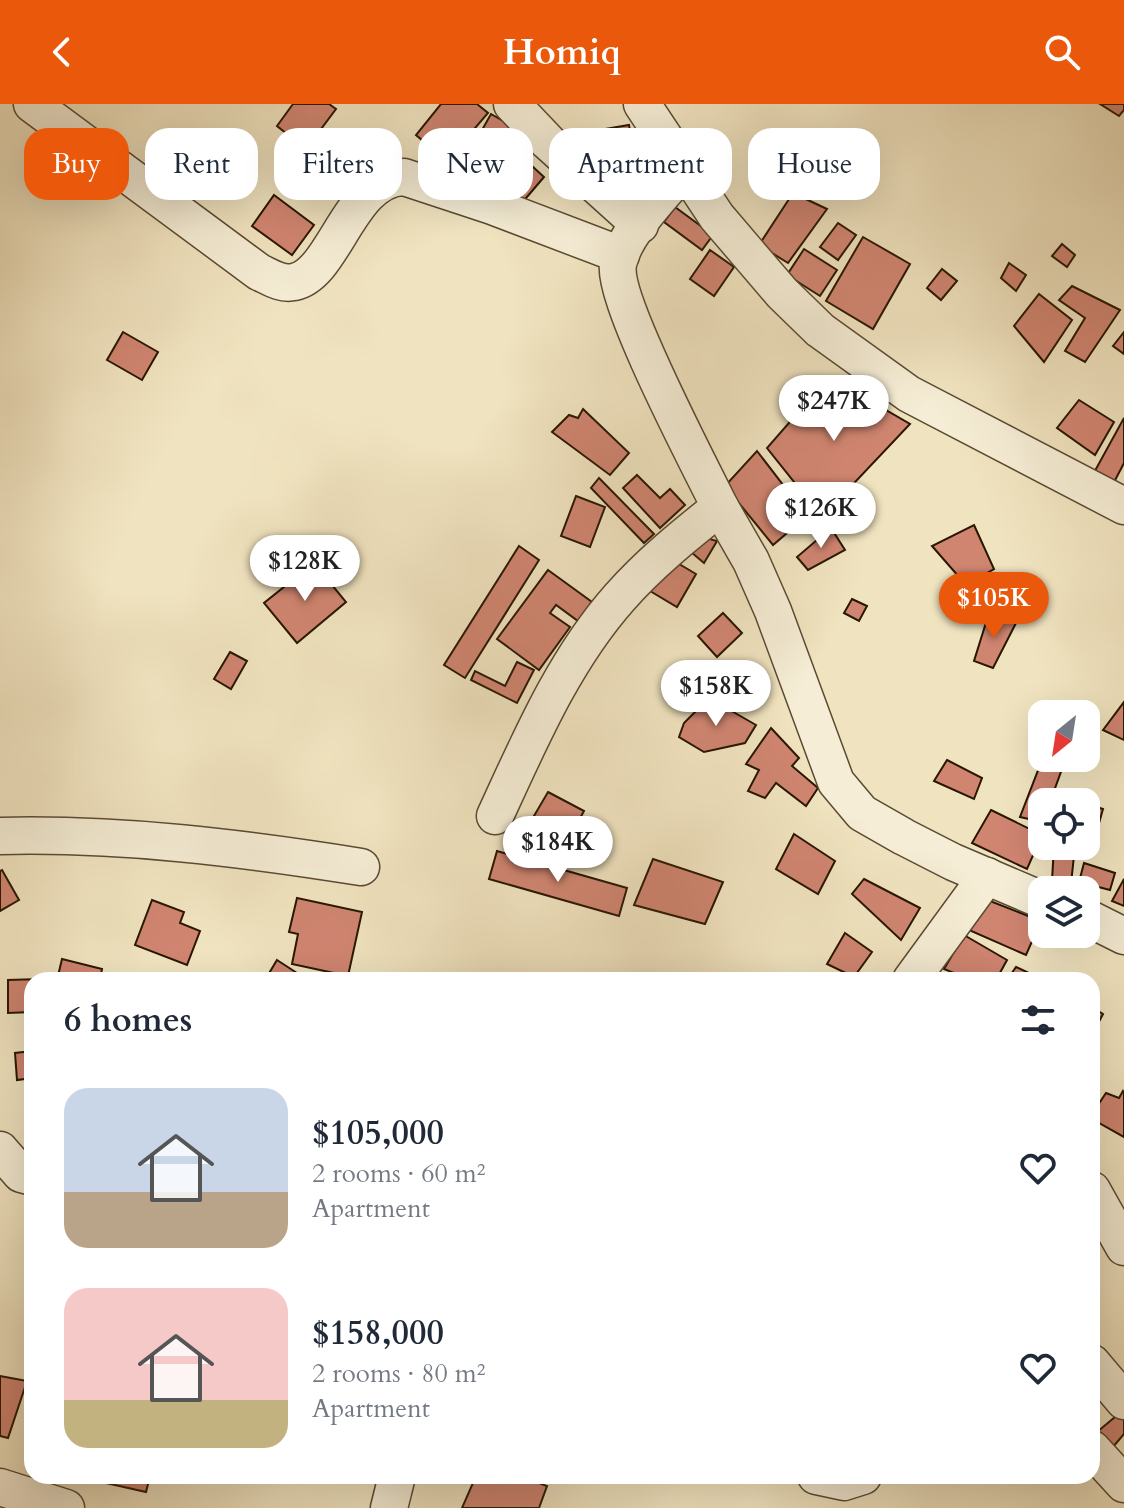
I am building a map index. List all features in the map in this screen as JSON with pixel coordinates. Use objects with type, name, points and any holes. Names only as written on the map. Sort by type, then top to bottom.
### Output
[{"type":"street","points":[[32,104],[259,272],[278,281],[293,283],[314,270],[368,194],[382,181],[392,177],[404,177],[492,206],[621,255]]},
{"type":"street","points":[[512,104],[548,142],[640,225]]},
{"type":"street","points":[[642,104],[658,128]]},
{"type":"street","points":[[660,200],[621,255],[618,272],[626,303],[676,419],[751,561],[836,782],[862,813],[904,837],[1028,894]]},
{"type":"street","points":[[705,200],[782,293],[820,330],[863,363],[909,394],[1124,506]]},
{"type":"street","points":[[495,816],[553,695],[598,623],[641,574],[720,507]]},
{"type":"street","points":[[0,836],[47,835],[171,844],[278,854],[361,867]]},
{"type":"street","points":[[917,972],[987,876]]},
{"type":"street","points":[[1100,924],[1124,936]]},
{"type":"street","points":[[0,1150],[24,1175]]},
{"type":"street","points":[[1100,1204],[1124,1247]]},
{"type":"street","points":[[1100,1372],[1124,1401]]},
{"type":"street","points":[[1100,1458],[1124,1484]]},
{"type":"street","points":[[389,1508],[395,1484]]},
{"type":"street","points":[[0,1487],[66,1508]]},
{"type":"building","points":[[293,104],[329,104],[336,109],[322,128],[277,126]]},
{"type":"building","points":[[441,104],[477,104],[488,113],[475,128],[422,128]]},
{"type":"building","points":[[1100,104],[1124,104],[1124,110],[1119,116]]},
{"type":"building","points":[[491,114],[512,126],[511,128],[483,128]]},
{"type":"building","points":[[533,167],[544,177],[533,190]]},
{"type":"building","points":[[274,195],[274,200],[281,200],[314,225],[292,255],[252,226]]},
{"type":"building","points":[[788,200],[808,200],[827,209],[788,263],[759,245]]},
{"type":"building","points":[[675,207],[713,235],[702,250],[664,222]]},
{"type":"building","points":[[838,223],[856,235],[838,260],[820,247]]},
{"type":"building","points":[[863,237],[910,264],[873,329],[826,301]]},
{"type":"building","points":[[1062,244],[1075,255],[1067,267],[1052,256]]},
{"type":"building","points":[[804,249],[837,270],[820,296],[787,275]]},
{"type":"building","points":[[710,250],[734,267],[714,296],[690,279]]},
{"type":"building","points":[[1009,263],[1026,275],[1016,291],[1001,278]]},
{"type":"building","points":[[942,269],[957,281],[941,300],[927,288]]},
{"type":"building","points":[[1072,286],[1120,310],[1085,362],[1065,351],[1085,318],[1059,300]]},
{"type":"building","points":[[1039,294],[1072,320],[1044,362],[1014,326]]},
{"type":"building","points":[[123,332],[158,352],[142,380],[107,360]]},
{"type":"building","points":[[1124,332],[1124,354],[1113,346]]},
{"type":"building","points":[[829,377],[910,424],[822,517],[767,448]]},
{"type":"building","points":[[1079,400],[1114,422],[1095,455],[1057,428]]},
{"type":"building","points":[[583,409],[629,453],[610,475],[552,432],[569,415],[578,418]]},
{"type":"building","points":[[1124,418],[1124,463],[1111,488],[1091,478]]},
{"type":"building","points":[[757,451],[807,516],[773,545],[725,486]]},
{"type":"building","points":[[637,475],[660,498],[670,489],[685,505],[660,528],[623,488]]},
{"type":"building","points":[[599,478],[654,534],[644,543],[591,488]]},
{"type":"building","points":[[576,496],[605,507],[590,547],[561,536]]},
{"type":"building","points":[[974,525],[994,569],[966,585],[932,546]]},
{"type":"building","points":[[831,528],[845,550],[808,570],[797,557]]},
{"type":"building","points":[[695,535],[717,541],[704,563],[685,547]]},
{"type":"building","points":[[519,546],[539,560],[465,678],[444,665]]},
{"type":"building","points":[[669,558],[696,574],[677,607],[650,591]]},
{"type":"building","points":[[314,563],[346,602],[297,643],[264,603]]},
{"type":"building","points":[[548,570],[592,602],[578,621],[556,605],[550,613],[570,627],[539,670],[497,639]]},
{"type":"building","points":[[852,599],[867,606],[859,621],[844,613]]},
{"type":"building","points":[[723,613],[742,633],[717,657],[698,636]]},
{"type":"building","points":[[989,613],[1016,623],[993,668],[974,661]]},
{"type":"building","points":[[230,652],[247,661],[231,689],[214,679]]},
{"type":"building","points":[[517,662],[534,670],[517,703],[471,680],[475,671],[505,686]]},
{"type":"building","points":[[709,698],[756,725],[745,743],[704,752],[679,737],[684,723]]},
{"type":"building","points":[[1124,702],[1124,740],[1103,730]]},
{"type":"building","points":[[771,728],[799,758],[792,766],[818,788],[806,806],[776,783],[765,798],[748,791],[759,770],[746,764]]},
{"type":"building","points":[[947,760],[982,778],[974,799],[934,781]]},
{"type":"building","points":[[1037,772],[1061,772],[1055,788],[1031,788]]},
{"type":"building","points":[[548,792],[584,811],[562,852],[524,833]]},
{"type":"building","points":[[1028,796],[1028,819],[1020,817]]},
{"type":"building","points":[[991,810],[1028,828],[1028,860],[1031,860],[1027,869],[972,843]]},
{"type":"building","points":[[794,834],[835,861],[818,894],[776,869]]},
{"type":"building","points":[[497,851],[627,888],[619,916],[489,879]]},
{"type":"building","points":[[653,859],[723,882],[705,924],[634,905]]},
{"type":"building","points":[[1053,860],[1074,860],[1072,876],[1052,876]]},
{"type":"building","points":[[1084,863],[1115,873],[1110,890],[1100,887],[1100,876],[1081,876]]},
{"type":"building","points":[[0,871],[19,900],[0,911]]},
{"type":"building","points":[[864,879],[920,908],[901,940],[852,894]]},
{"type":"building","points":[[1124,879],[1124,906],[1112,901]]},
{"type":"building","points":[[297,898],[362,912],[349,972],[329,972],[292,964],[298,934],[289,932]]},
{"type":"building","points":[[985,899],[1028,916],[1029,948],[1026,955],[969,930]]},
{"type":"building","points":[[152,900],[184,912],[180,923],[200,931],[187,965],[135,945]]},
{"type":"building","points":[[845,933],[872,952],[858,972],[844,972],[827,964]]},
{"type":"building","points":[[964,935],[1007,960],[1000,972],[951,972],[944,969]]},
{"type":"building","points":[[62,959],[102,969],[101,972],[59,972]]},
{"type":"building","points":[[277,960],[295,972],[270,972]]},
{"type":"building","points":[[8,980],[24,980],[24,1012],[8,1013]]},
{"type":"building","points":[[24,1052],[24,1079],[17,1080],[15,1053]]},
{"type":"building","points":[[1123,1091],[1124,1137],[1100,1124],[1100,1102],[1106,1093],[1119,1098]]},
{"type":"building","points":[[0,1376],[24,1380],[24,1390],[8,1438],[0,1436]]},
{"type":"building","points":[[1121,1412],[1124,1416],[1124,1434],[1113,1447],[1100,1435],[1100,1430]]},
{"type":"building","points":[[110,1484],[148,1484],[146,1492]]},
{"type":"building","points":[[472,1484],[547,1486],[539,1508],[462,1508]]}]
